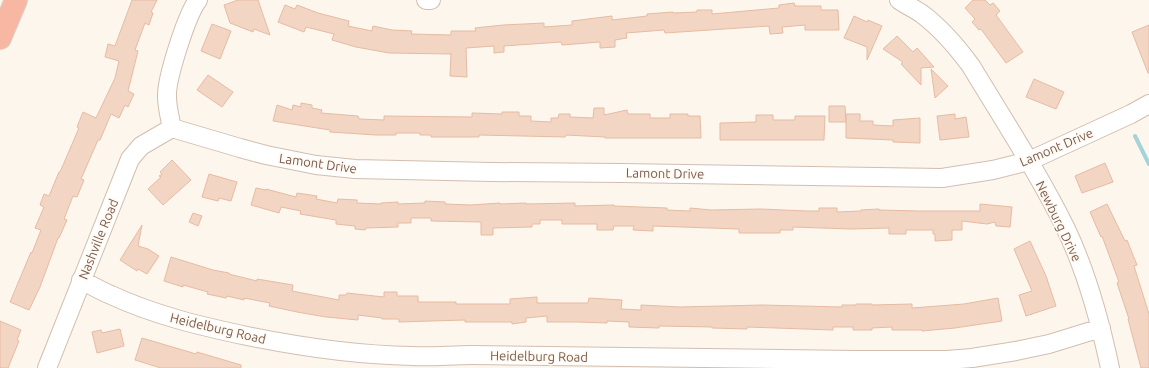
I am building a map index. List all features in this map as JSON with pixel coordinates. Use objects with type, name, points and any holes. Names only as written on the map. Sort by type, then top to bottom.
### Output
[{"type":"highway","points":[[0,38],[16,0]]},
{"type":"street","points":[[172,128],[167,97],[169,80],[188,19],[198,0]]},
{"type":"street","points":[[426,0],[431,0]]},
{"type":"street","name":"Newburg Drive","points":[[899,0],[922,14],[939,28],[961,53],[971,66],[1029,161],[1066,229],[1078,257],[1088,283],[1101,328],[1110,368]]},
{"type":"street","name":"Lamont Drive","points":[[172,128],[266,155],[336,168],[484,172],[936,178],[993,170],[1029,161],[1131,114],[1149,104]]},
{"type":"street","name":"Nashville Road","points":[[47,368],[130,159],[137,150],[148,141],[172,128]]},
{"type":"street","name":"Heidelburg Road","points":[[81,280],[110,295],[149,311],[220,330],[287,344],[412,362],[472,355],[935,361],[1016,352],[1049,344],[1101,328]]},
{"type":"building","points":[[132,0],[157,0],[151,12],[153,13],[149,25],[145,23],[135,50],[138,51],[128,91],[134,94],[128,107],[125,105],[119,118],[111,114],[100,140],[98,140],[81,179],[84,180],[77,197],[73,196],[64,219],[67,220],[58,238],[40,287],[29,310],[10,302],[41,230],[35,228],[44,207],[40,205],[44,194],[49,196],[79,128],[77,127],[83,112],[96,118],[115,78],[119,61],[105,57],[108,44],[115,46]]},
{"type":"building","points":[[238,0],[258,0],[270,35],[254,29],[253,32],[230,23],[224,5]]},
{"type":"building","points":[[973,0],[985,0],[990,5],[993,3],[1000,11],[996,15],[1023,52],[1006,63],[981,29],[979,30],[972,22],[975,19],[965,8]]},
{"type":"building","points":[[794,3],[795,6],[821,6],[821,10],[838,10],[839,30],[805,30],[805,25],[782,27],[783,33],[770,34],[769,26],[665,33],[664,30],[626,33],[627,38],[615,40],[615,47],[600,48],[600,42],[562,45],[561,42],[504,46],[504,52],[494,53],[494,46],[466,48],[467,77],[450,76],[451,54],[389,53],[356,47],[332,40],[334,34],[306,27],[304,32],[278,22],[285,5],[295,9],[297,5],[318,13],[349,21],[348,26],[372,31],[373,26],[392,30],[412,31],[411,34],[451,35],[451,31],[476,31],[475,28],[503,25],[544,23],[544,27],[572,25],[572,21],[612,16],[612,20],[647,16],[647,14],[697,12],[697,10],[712,10],[712,14],[779,8],[779,5]]},
{"type":"building","points":[[854,16],[867,22],[868,20],[882,26],[867,60],[867,47],[844,38]]},
{"type":"building","points":[[212,24],[231,31],[220,59],[201,51]]},
{"type":"building","points":[[1149,25],[1149,73],[1148,73],[1132,32]]},
{"type":"building","points":[[897,36],[913,52],[917,48],[934,67],[921,68],[921,85],[901,64],[903,62],[883,49]]},
{"type":"building","points":[[931,69],[948,86],[935,98]]},
{"type":"building","points":[[208,75],[233,92],[222,107],[197,90]]},
{"type":"building","points":[[1034,79],[1064,92],[1056,109],[1026,97]]},
{"type":"building","points":[[301,103],[312,105],[312,108],[322,110],[321,113],[358,116],[359,119],[384,120],[384,116],[472,117],[472,113],[502,114],[502,112],[519,112],[519,116],[531,116],[531,121],[551,122],[551,118],[558,118],[559,114],[570,114],[570,117],[593,118],[594,108],[604,108],[604,115],[627,110],[628,114],[650,114],[650,118],[670,118],[670,114],[688,114],[688,116],[700,116],[701,138],[605,138],[566,135],[565,137],[479,135],[479,137],[431,137],[431,135],[420,135],[420,133],[376,135],[330,132],[330,130],[273,121],[277,105],[292,110],[293,105],[301,107]]},
{"type":"building","points":[[829,106],[845,106],[846,122],[829,122]]},
{"type":"building","points":[[846,114],[860,114],[860,121],[873,121],[873,125],[893,126],[893,120],[920,118],[920,143],[846,138]]},
{"type":"building","points":[[955,114],[955,119],[966,117],[969,137],[940,140],[937,116]]},
{"type":"building","points":[[756,115],[773,115],[773,120],[795,120],[795,116],[825,116],[824,140],[720,140],[720,123],[756,122]]},
{"type":"building","points":[[172,160],[191,180],[163,205],[148,189],[161,177],[159,176],[162,174],[160,172]]},
{"type":"building","points":[[1105,163],[1113,182],[1082,193],[1075,176]]},
{"type":"building","points":[[209,174],[237,182],[231,201],[219,198],[218,201],[202,197]]},
{"type":"building","points":[[256,188],[266,189],[296,197],[297,193],[317,196],[316,199],[337,203],[338,199],[357,200],[357,203],[381,204],[398,202],[398,204],[425,203],[425,201],[445,202],[445,204],[471,205],[500,203],[575,203],[575,206],[614,205],[690,211],[690,208],[711,210],[761,209],[819,211],[819,208],[837,208],[837,212],[879,209],[919,211],[980,211],[980,204],[1012,207],[1010,227],[996,226],[995,222],[987,224],[962,221],[962,230],[952,230],[952,240],[935,241],[935,234],[933,234],[933,230],[906,230],[906,234],[889,234],[889,228],[851,229],[793,227],[793,230],[780,230],[780,233],[739,233],[739,229],[653,226],[653,231],[633,230],[634,226],[614,226],[613,230],[597,230],[597,224],[562,224],[562,220],[540,220],[540,224],[532,224],[532,227],[493,228],[493,235],[481,235],[481,222],[431,221],[431,218],[411,218],[411,223],[398,223],[398,227],[366,228],[365,230],[355,229],[355,226],[336,224],[336,220],[300,214],[301,211],[281,207],[279,213],[251,205]]},
{"type":"building","points":[[1107,204],[1125,241],[1127,240],[1137,265],[1134,266],[1149,314],[1149,368],[1141,368],[1129,319],[1117,283],[1119,282],[1102,236],[1101,237],[1090,212]]},
{"type":"building","points":[[193,213],[202,216],[198,226],[189,222]]},
{"type":"building","points":[[142,225],[138,246],[148,249],[159,256],[147,274],[138,269],[137,271],[120,260]]},
{"type":"building","points":[[1030,241],[1046,276],[1056,306],[1026,316],[1019,295],[1032,291],[1014,249]]},
{"type":"building","points":[[171,257],[213,270],[257,281],[257,279],[293,285],[292,291],[339,300],[339,295],[346,295],[347,293],[384,297],[384,292],[397,292],[397,296],[418,296],[418,302],[456,302],[456,304],[510,304],[510,299],[537,297],[537,303],[588,303],[589,298],[622,300],[621,309],[641,310],[641,305],[680,307],[762,305],[842,307],[842,305],[856,304],[912,304],[912,308],[964,304],[998,298],[1002,321],[922,331],[892,330],[892,327],[872,328],[872,330],[853,330],[853,327],[833,327],[833,330],[747,327],[747,329],[659,326],[659,328],[629,327],[629,322],[547,322],[547,316],[526,318],[526,322],[512,324],[512,322],[465,322],[465,320],[399,322],[399,319],[382,319],[358,315],[358,320],[297,312],[269,306],[270,303],[244,298],[244,300],[227,296],[226,298],[164,281]]},
{"type":"building","points":[[0,321],[21,330],[17,340],[19,341],[8,368],[0,368]]},
{"type":"building","points":[[120,329],[124,346],[97,353],[92,332],[101,330],[102,333]]},
{"type":"building","points":[[142,338],[196,354],[197,352],[241,365],[241,368],[161,368],[135,360]]},
{"type":"waterway","points":[[1135,136],[1149,164]]}]
